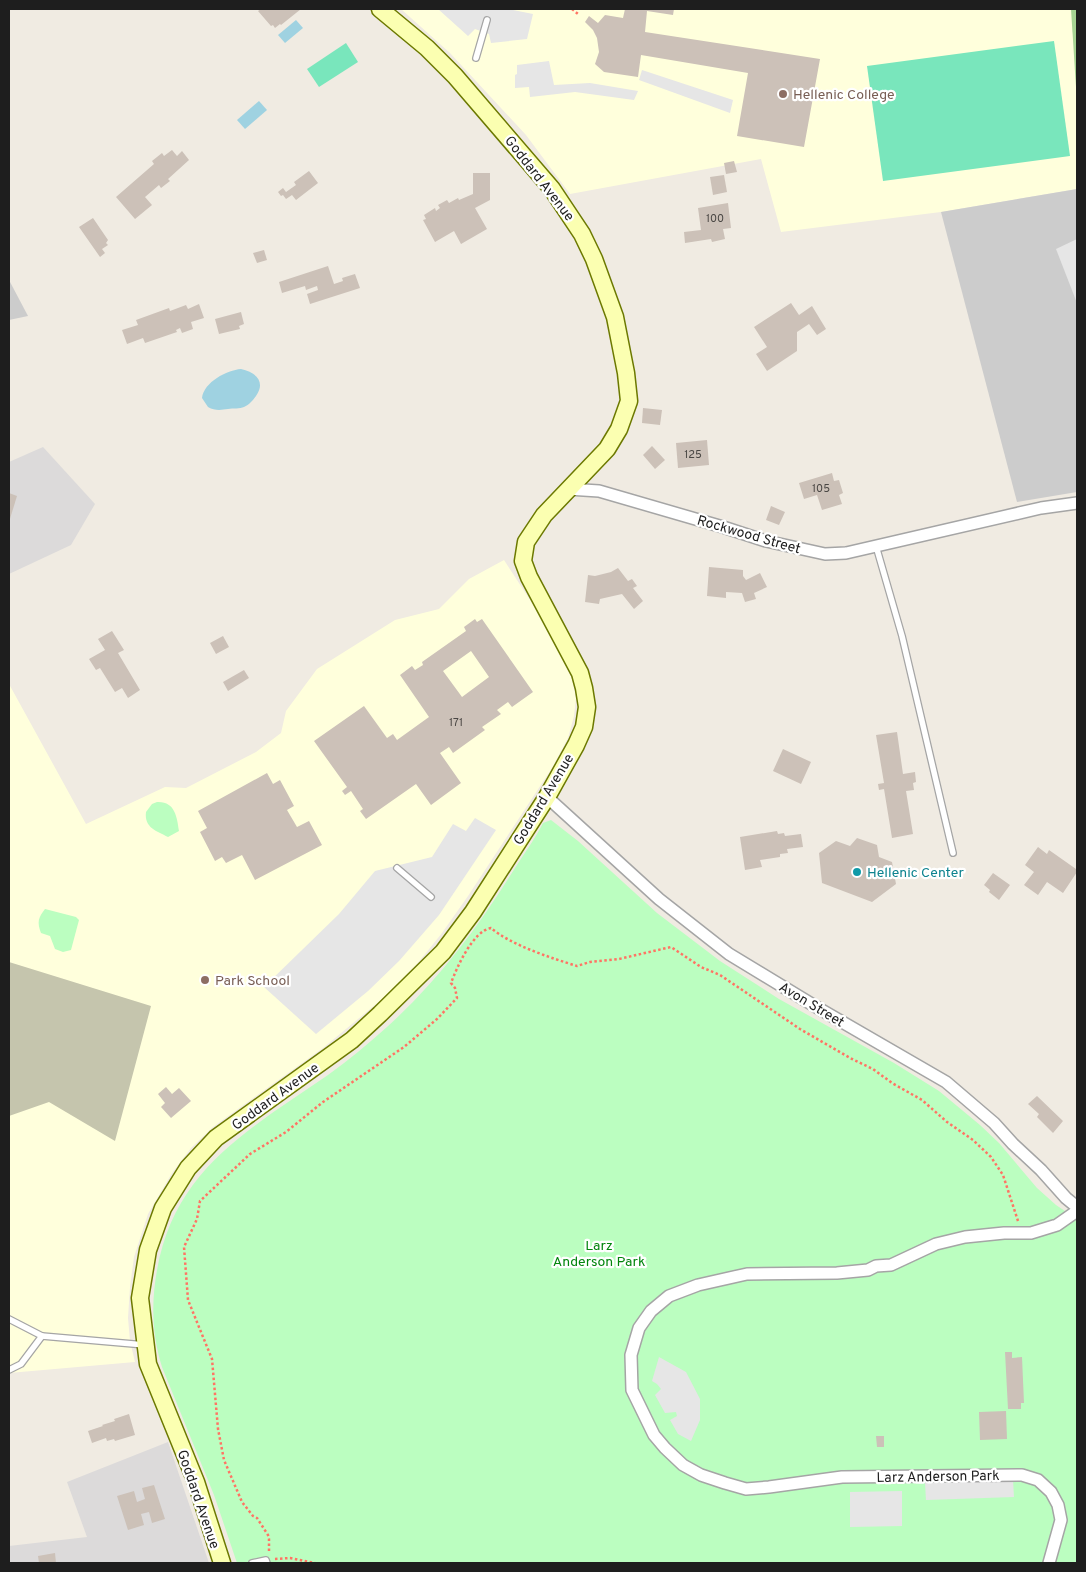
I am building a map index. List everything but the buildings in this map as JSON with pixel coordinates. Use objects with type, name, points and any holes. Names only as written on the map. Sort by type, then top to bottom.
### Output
[{"type":"main road","name":"Goddard Avenue","points":[[222,1563],[196,1482],[148,1364],[140,1298],[148,1250],[163,1208],[188,1168],[216,1138],[352,1040],[443,952],[473,912],[547,797],[584,727],[587,707],[580,673],[529,577],[523,561],[526,542],[544,515],[607,449],[619,429],[629,401],[626,373],[615,317],[594,259],[578,228],[552,189],[526,157],[449,70],[380,9]]},
{"type":"street","name":"Rockwood Street","points":[[568,489],[599,490],[766,541],[825,554],[846,553],[1041,508],[1077,503]]},
{"type":"street","name":"Avon Street","points":[[547,797],[659,900],[729,954],[946,1082],[994,1123],[1077,1209]]},
{"type":"street","name":"Larz Anderson Park","points":[[1049,1563],[1061,1520],[1055,1498],[1038,1480],[1022,1475],[842,1477],[746,1489],[701,1475],[683,1465],[654,1435],[632,1390],[631,1355],[640,1328],[651,1311],[669,1296],[698,1285],[747,1274],[837,1273],[868,1270],[876,1266],[891,1265],[936,1244],[965,1237],[1031,1233],[1057,1225],[1077,1209]]},
{"type":"lane","points":[[476,58],[487,20]]},
{"type":"lane","points":[[876,546],[902,636],[953,853]]},
{"type":"lane","points":[[397,868],[431,897]]},
{"type":"lane","points":[[9,1320],[42,1336],[145,1345]]},
{"type":"lane","points":[[9,1370],[21,1364],[42,1336]]},
{"type":"lane","points":[[252,1563],[266,1562]]},
{"type":"path","points":[[572,9],[578,14]]},
{"type":"path","points":[[315,1563],[290,1558],[266,1562],[269,1552],[269,1539],[257,1518],[253,1516],[242,1502],[224,1460],[218,1429],[212,1360],[188,1300],[184,1247],[197,1218],[200,1201],[250,1154],[286,1132],[323,1102],[404,1047],[449,1008],[457,998],[455,988],[451,982],[456,970],[473,941],[485,929],[491,928],[501,936],[516,943],[577,966],[671,947],[701,967],[720,975],[800,1029],[873,1069],[892,1083],[922,1100],[946,1122],[973,1140],[991,1156],[1003,1175],[1018,1217],[1019,1233]]},
{"type":"shaded area","name":"Hellenic College","points":[[401,9],[1077,9],[1077,189],[941,212],[781,232],[761,159],[570,194],[526,135],[450,53]]},
{"type":"shaded area","points":[[438,9],[508,9],[533,14],[527,39],[491,43],[489,34],[475,29],[468,36]]},
{"type":"shaded area","points":[[549,61],[554,85],[590,83],[638,91],[634,100],[575,92],[530,97],[529,87],[515,88],[517,65]]},
{"type":"shaded area","points":[[642,70],[733,100],[730,113],[639,80]]},
{"type":"shaded area","points":[[1077,189],[1077,492],[1017,502],[941,212]]},
{"type":"shaded area","points":[[1077,239],[1077,303],[1056,249]]},
{"type":"shaded area","points":[[9,280],[28,316],[9,320]]},
{"type":"shaded area","points":[[43,447],[95,504],[71,545],[9,574],[9,462]]},
{"type":"shaded area","name":"Park School","points":[[504,560],[547,626],[572,679],[576,698],[574,716],[568,738],[552,768],[468,896],[417,964],[387,995],[323,1048],[213,1127],[191,1148],[172,1173],[148,1214],[134,1257],[128,1318],[130,1341],[135,1362],[9,1373],[9,684],[86,824],[165,787],[186,788],[256,752],[281,733],[286,711],[317,669],[395,620],[439,609],[469,579]]},
{"type":"shaded area","points":[[475,818],[496,830],[439,915],[399,961],[368,991],[316,1034],[264,987],[339,914],[375,871],[432,857],[453,824],[466,831]]},
{"type":"shaded area","points":[[9,962],[151,1006],[115,1141],[49,1102],[9,1116]]},
{"type":"shaded area","points":[[659,1357],[686,1372],[700,1399],[700,1420],[691,1441],[678,1434],[670,1420],[677,1416],[676,1412],[665,1413],[655,1395],[661,1389],[652,1381]]},
{"type":"shaded area","points":[[168,1442],[209,1563],[9,1563],[9,1546],[87,1537],[67,1482]]},
{"type":"shaded area","points":[[1013,1480],[1014,1497],[926,1500],[925,1483]]},
{"type":"shaded area","points":[[902,1491],[902,1526],[850,1527],[850,1492]]},
{"type":"green space","points":[[1071,9],[1077,9],[1077,103]]},
{"type":"green space","points":[[1054,41],[1070,156],[883,181],[867,66]]},
{"type":"green space","points":[[346,43],[358,62],[319,87],[307,69]]},
{"type":"green space","points":[[157,802],[168,804],[176,815],[179,831],[168,837],[156,831],[147,822],[146,812],[152,804]]},
{"type":"green space","name":"Larz Anderson Park","points":[[551,820],[578,841],[657,913],[720,961],[779,999],[894,1063],[939,1091],[999,1143],[1037,1188],[1056,1205],[1077,1219],[1077,1563],[237,1563],[214,1495],[162,1367],[156,1343],[154,1295],[157,1270],[166,1235],[180,1204],[198,1178],[220,1154],[271,1114],[351,1058],[387,1027],[423,991],[457,952],[487,911],[543,823]]},
{"type":"green space","points":[[45,909],[76,917],[79,920],[71,950],[63,952],[55,949],[50,936],[41,933],[39,920]]},
{"type":"water","points":[[296,20],[303,28],[285,43],[278,35]]},
{"type":"water","points":[[259,101],[267,110],[245,129],[237,120]]},
{"type":"water","points":[[241,369],[255,375],[260,382],[259,391],[252,401],[241,408],[218,410],[208,407],[202,398],[207,387],[223,374]]},
{"type":"place","name":"Hellenic College","points":[[783,94]]},
{"type":"place","name":"Hellenic Center","points":[[857,872]]},
{"type":"place","name":"Park School","points":[[205,980]]}]
